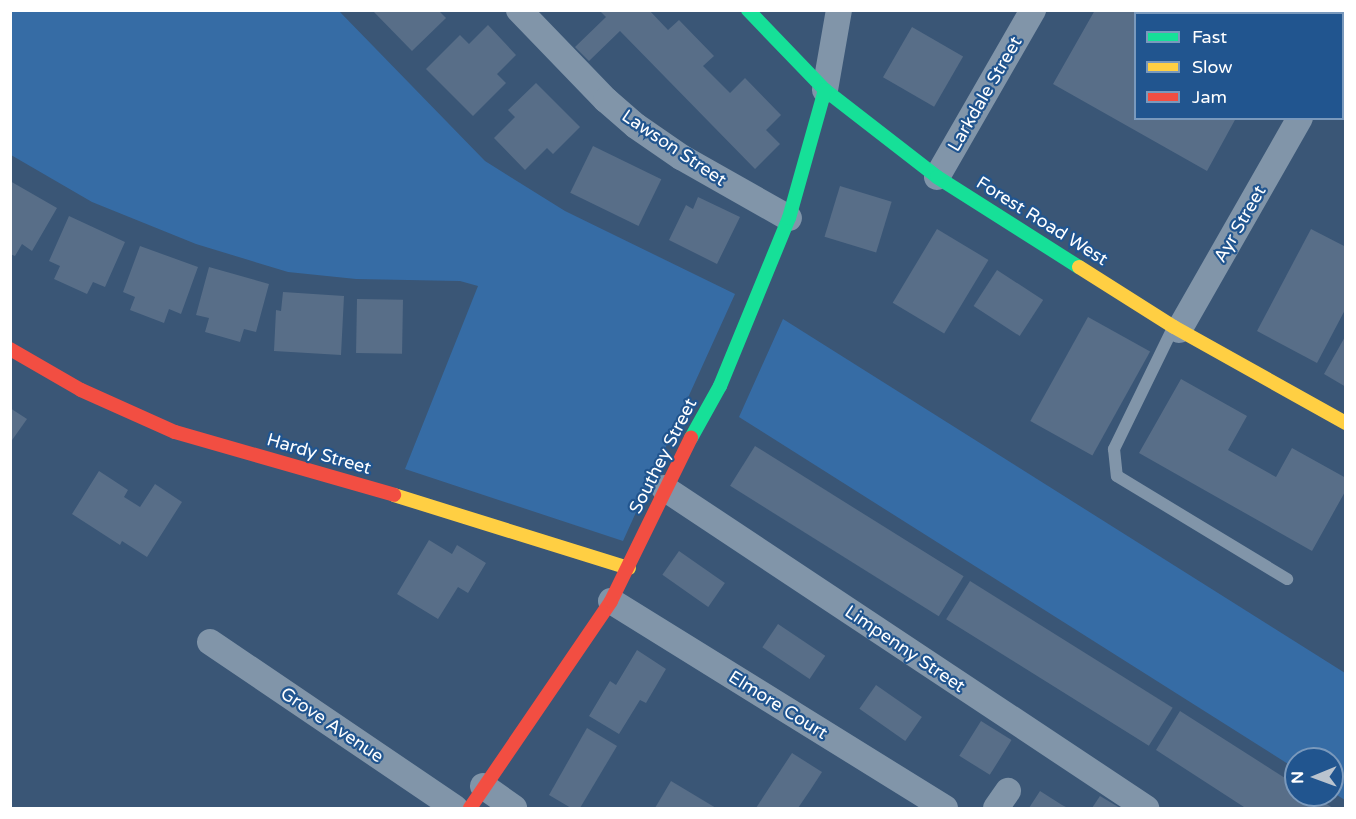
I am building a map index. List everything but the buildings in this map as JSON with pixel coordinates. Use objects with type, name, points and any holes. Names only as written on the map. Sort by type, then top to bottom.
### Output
[{"type":"street","name":"Lawson Street","points":[[519,10],[606,100],[636,126],[681,158],[789,218]]},
{"type":"street","name":"Forest Road West","points":[[748,10],[825,90],[937,177],[1177,329],[1346,423]]},
{"type":"street","points":[[825,90],[839,10]]},
{"type":"street","name":"Larkdale Street","points":[[937,177],[1033,10]]},
{"type":"street","name":"Southey Street","points":[[470,808],[611,601],[629,568],[664,488],[737,351],[789,218],[825,90]]},
{"type":"street","name":"Ayr Street","points":[[1177,329],[1299,120]]},
{"type":"street","name":"Hardy Street","points":[[10,349],[81,390],[175,432],[327,474],[629,568]]},
{"type":"street","name":"Limpenny Street","points":[[664,488],[1146,808]]},
{"type":"street","name":"Elmore Court","points":[[611,601],[945,808]]},
{"type":"street","name":"Grove Avenue","points":[[210,642],[455,808]]},
{"type":"street","points":[[483,786],[514,808]]},
{"type":"lane","points":[[1177,329],[1114,449],[1117,476],[1287,579]]},
{"type":"shaded area","points":[[11,11],[339,11],[485,161],[565,211],[735,294],[623,541],[405,469],[478,286],[460,281],[356,279],[288,272],[196,244],[92,202],[11,155]]},
{"type":"shaded area","points":[[783,319],[1345,673],[1345,800],[1344,747],[1284,747],[1284,761],[739,417]]},
{"type":"traffic: fast","points":[[748,10],[825,90],[937,177],[1079,267]]},
{"type":"traffic: fast","points":[[691,438],[720,386],[789,218],[825,90]]},
{"type":"traffic: slow","points":[[1079,267],[1174,327],[1346,423]]},
{"type":"traffic: slow","points":[[394,495],[629,568]]},
{"type":"traffic: jam","points":[[10,349],[81,390],[175,432],[394,495]]},
{"type":"traffic: jam","points":[[470,808],[611,601],[691,438]]}]
